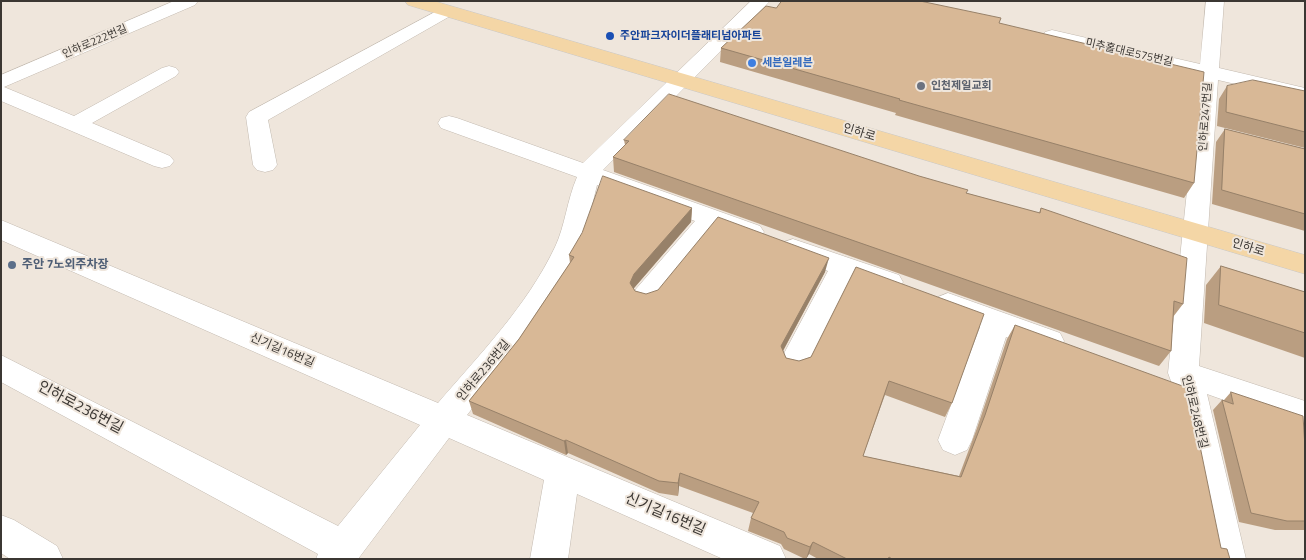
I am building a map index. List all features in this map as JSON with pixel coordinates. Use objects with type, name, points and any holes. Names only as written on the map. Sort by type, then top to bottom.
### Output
[{"type":"main road","name":"인하로","points":[[414,1],[1305,265]]},
{"type":"street","name":"인하로222번길","points":[[1,82],[189,1]]},
{"type":"street","name":"인하로236번길","points":[[1,366],[339,554],[443,421],[525,321],[569,246],[581,195],[594,164],[761,1]]},
{"type":"street","name":"인하로247번길","points":[[1197,233],[1213,134],[1209,71],[1215,1]]},
{"type":"street","points":[[265,165],[257,117],[446,11]]},
{"type":"street","name":"미추홀대로575번길","points":[[1037,33],[1305,94]]},
{"type":"street","points":[[74,124],[169,72]]},
{"type":"street","points":[[1,93],[162,161]]},
{"type":"street","points":[[449,123],[1071,348]]},
{"type":"street","points":[[646,296],[711,218]]},
{"type":"street","name":"신기길16번길","points":[[1,229],[63,258],[767,559]]},
{"type":"street","name":"인하로248번길","points":[[1197,233],[1180,382],[1227,559]]},
{"type":"street","points":[[795,361],[844,266]]},
{"type":"street","points":[[955,440],[997,322]]},
{"type":"street","points":[[1180,382],[1305,415]]},
{"type":"street","points":[[549,559],[563,472]]},
{"type":"street","points":[[1,532],[44,559]]},
{"type":"building","points":[[782,1],[920,1],[1001,18],[999,23],[1204,72],[1194,183],[721,48],[766,6],[776,8]]},
{"type":"building","points":[[1253,80],[1305,91],[1305,132],[1226,112],[1227,86]]},
{"type":"building","points":[[669,94],[919,176],[968,190],[966,193],[1040,213],[1041,208],[1187,258],[1183,304],[1174,301],[1171,351],[613,157],[629,141],[624,140]]},
{"type":"building","points":[[1225,129],[1305,149],[1305,214],[1222,190]]},
{"type":"building","points":[[603,176],[692,208],[634,274],[630,283],[635,291],[646,294],[658,290],[718,217],[829,258],[781,346],[786,358],[799,361],[811,357],[856,267],[984,314],[952,403],[889,381],[863,456],[961,477],[985,415],[1015,325],[1188,388],[1221,548],[1227,549],[1230,559],[892,559],[889,557],[888,559],[847,559],[813,542],[810,547],[787,538],[784,532],[751,518],[759,502],[680,473],[678,483],[659,481],[566,440],[564,441],[469,401],[519,339],[574,257],[569,255],[582,233]]},
{"type":"building","points":[[1221,266],[1305,292],[1305,333],[1219,305]]},
{"type":"building","points":[[1231,392],[1303,416],[1305,521],[1287,521],[1251,513],[1222,400],[1233,404]]},
{"type":"place","name":"주안파크자이더플래티넘아파트","points":[[610,36]]},
{"type":"place","name":"세븐일레븐","points":[[752,63]]},
{"type":"place","name":"인천제일교회","points":[[921,86]]},
{"type":"place","name":"주안 7노외주차장","points":[[12,265]]}]
